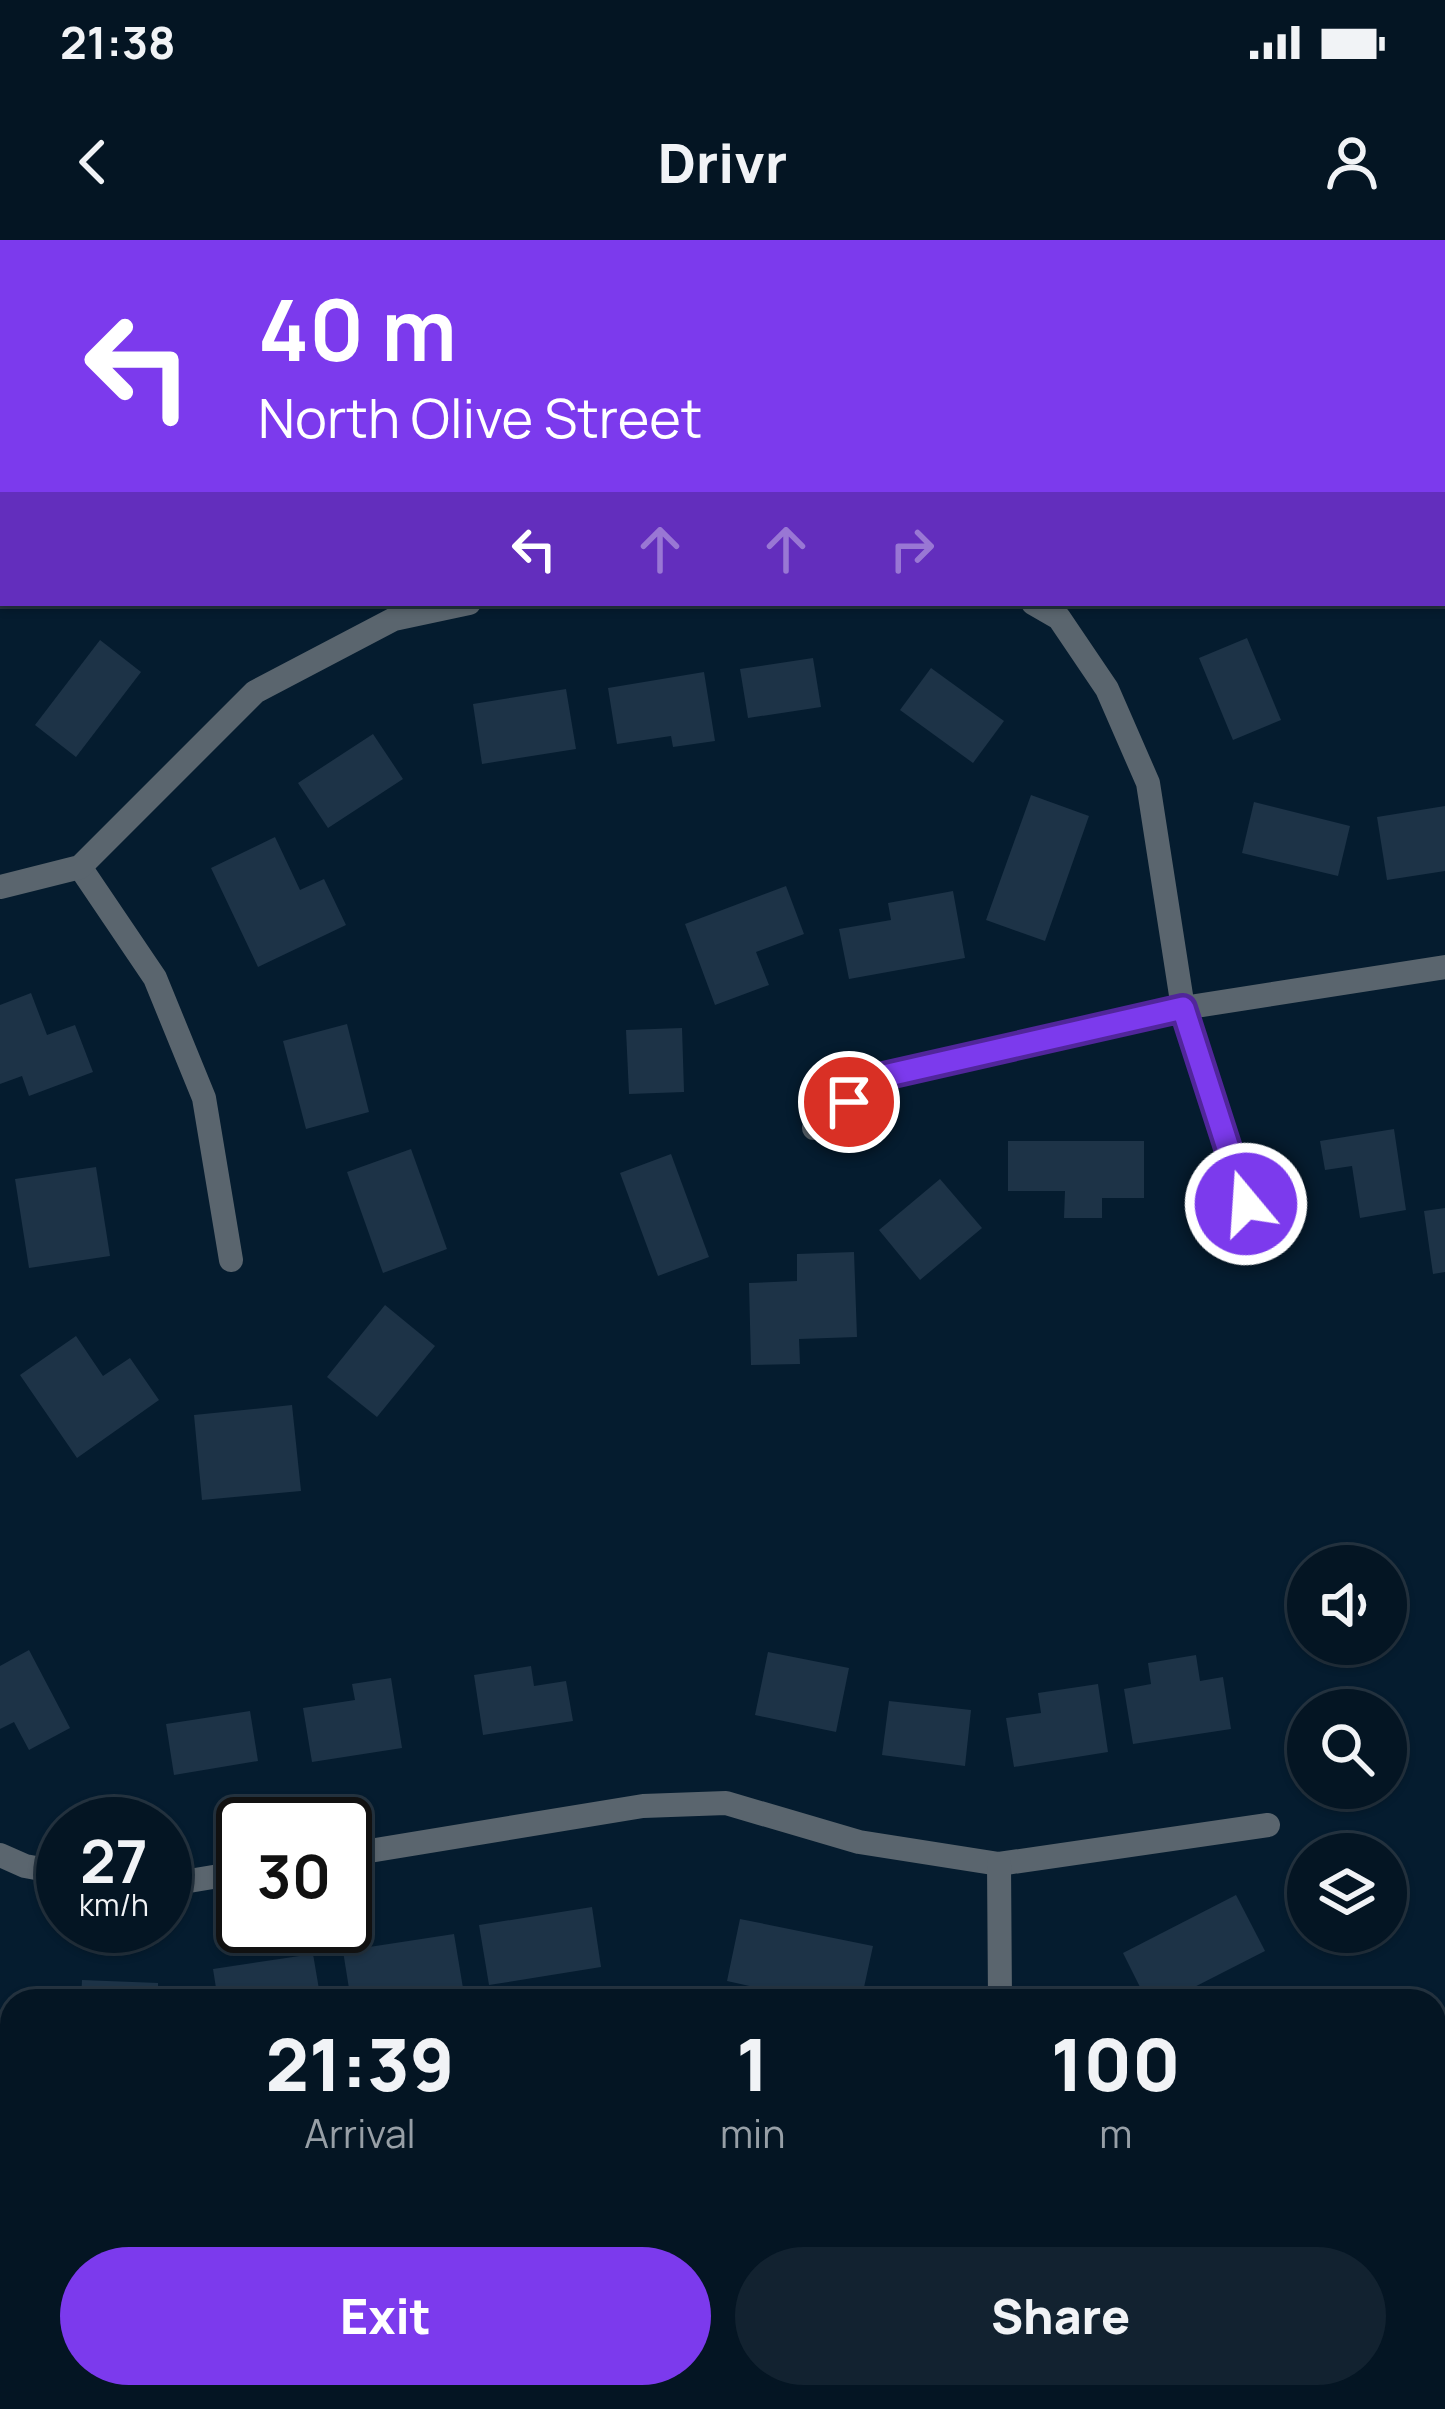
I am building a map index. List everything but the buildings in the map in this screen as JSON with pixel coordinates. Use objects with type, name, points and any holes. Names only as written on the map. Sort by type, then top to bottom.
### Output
[{"type":"street","points":[[0,887],[80,867],[255,692],[394,620],[456,606]]},
{"type":"street","points":[[1038,606],[1059,618],[1107,689],[1148,783],[1183,1008],[1259,1244]]},
{"type":"street","points":[[80,867],[155,978],[204,1098],[231,1260]]},
{"type":"street","points":[[814,1128],[884,1076],[1183,1008],[1445,967]]},
{"type":"street","points":[[372,1851],[643,1806],[726,1803],[859,1842],[999,1864],[1268,1826]]},
{"type":"street","points":[[0,1855],[36,1868]]},
{"type":"street","points":[[999,1864],[1000,1989]]},
{"type":"route","points":[[849,1102],[884,1076],[1183,1008],[1246,1204]]}]
